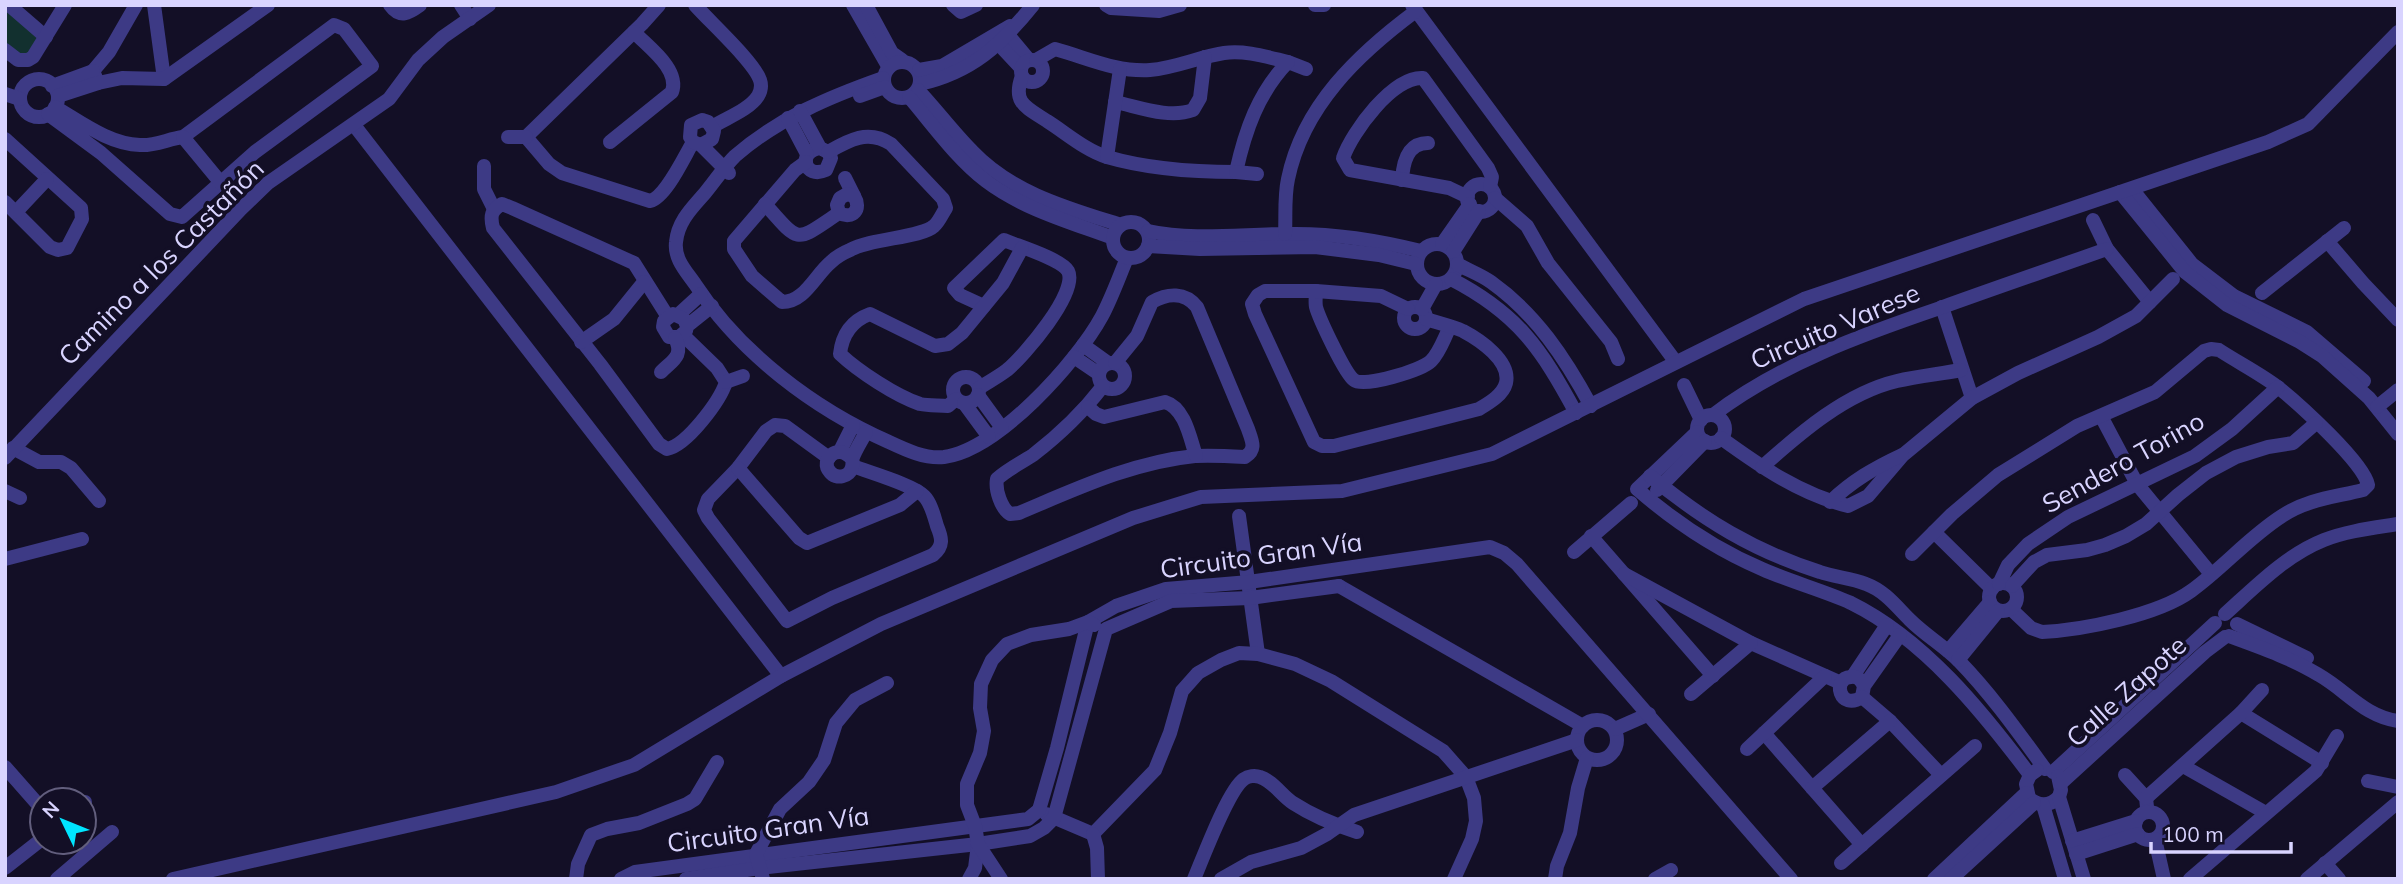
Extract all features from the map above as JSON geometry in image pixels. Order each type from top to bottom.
[{"type":"street","points":[[9,5],[46,37]]},
{"type":"street","points":[[5,50],[18,60],[29,60],[65,5]]},
{"type":"street","points":[[53,101],[111,139],[138,145],[160,144],[183,137],[330,26],[338,25],[344,29],[372,66],[255,152],[189,212],[182,217],[176,217],[101,153],[53,101],[42,80],[31,80],[23,88],[20,99],[23,108],[39,117],[53,101],[95,77],[136,5]]},
{"type":"street","points":[[155,5],[164,79]]},
{"type":"street","points":[[95,77],[164,79],[268,5]]},
{"type":"street","points":[[390,5],[400,14],[407,14],[420,5]]},
{"type":"street","points":[[461,5],[470,19]]},
{"type":"street","points":[[508,137],[526,137],[659,5]]},
{"type":"street","points":[[695,5],[760,77],[761,87],[757,97],[748,106],[713,131],[709,142],[697,143]]},
{"type":"street","points":[[853,5],[889,73]]},
{"type":"street","points":[[866,5],[892,52],[889,73],[891,94],[900,98],[942,66],[1001,37],[1023,18],[1033,5]]},
{"type":"street","points":[[958,14],[976,5]]},
{"type":"street","points":[[1106,5],[1111,8],[1159,11],[1180,5]]},
{"type":"street","points":[[1315,5],[1324,5]]},
{"type":"street","name":"Camino a los Castañón","points":[[9,453],[268,183],[389,99],[418,60],[443,37],[486,6]]},
{"type":"street","points":[[1285,234],[1287,182],[1298,140],[1321,101],[1351,65],[1414,8],[1675,361]]},
{"type":"street","points":[[610,142],[672,92],[674,84],[674,77],[668,69],[634,32]]},
{"type":"street","points":[[173,879],[556,792],[634,765],[781,676],[881,624],[1133,517],[1201,497],[1342,491],[1493,453],[1804,299],[2268,142],[2308,124],[2398,33]]},
{"type":"street","points":[[1001,37],[1027,66]]},
{"type":"street","points":[[1257,174],[1184,171],[1107,157],[1085,146],[1021,103],[1017,88],[1027,66],[1055,49],[1120,69],[1167,68],[1226,53],[1249,53],[1306,69]]},
{"type":"street","points":[[1115,102],[1173,113],[1183,114],[1193,110],[1200,98],[1205,57]]},
{"type":"street","points":[[1236,172],[1247,131],[1263,93],[1274,76],[1288,62]]},
{"type":"street","points":[[1113,238],[1043,213],[987,181],[965,163],[916,85],[911,64],[822,100],[732,165],[685,217],[676,243],[677,257],[701,294],[747,346],[790,383],[859,429],[909,452],[932,457],[959,454],[989,437],[1048,388],[1101,317],[1127,258]]},
{"type":"street","points":[[1107,157],[1120,69]]},
{"type":"street","points":[[1420,78],[1426,80],[1488,168],[1493,192],[1488,210],[1472,204],[1449,188],[1402,180],[1350,170],[1343,158],[1355,131],[1373,109],[1411,80],[1420,78]]},
{"type":"street","points":[[916,85],[972,152],[1017,186],[1047,201],[1121,225],[1136,222],[1148,239],[1199,249],[1315,247],[1419,258]]},
{"type":"street","points":[[5,94],[20,99]]},
{"type":"street","points":[[796,118],[815,154]]},
{"type":"street","points":[[702,120],[713,131],[732,165],[697,143],[689,131],[691,125],[702,120]]},
{"type":"street","points":[[354,125],[781,676]]},
{"type":"street","points":[[870,136],[884,139],[943,199],[946,208],[935,225],[925,231],[880,239],[849,250],[830,262],[798,297],[791,302],[782,302],[752,276],[734,249],[734,241],[795,170],[815,154],[850,139],[870,136]]},
{"type":"street","points":[[183,137],[221,183]]},
{"type":"street","points":[[526,137],[549,164],[562,173],[650,201],[657,199],[697,143]]},
{"type":"street","points":[[101,153],[111,139]]},
{"type":"street","points":[[7,142],[83,212],[67,248],[58,250],[50,247],[11,207],[47,179]]},
{"type":"street","points":[[1402,180],[1408,153],[1419,144],[1428,144]]},
{"type":"street","points":[[484,166],[484,189],[494,209]]},
{"type":"street","points":[[765,204],[791,233],[798,236],[806,234],[839,212],[846,216],[853,215],[858,209],[858,202],[845,178]]},
{"type":"street","points":[[1451,279],[1451,253],[1472,204],[1471,189],[1478,184],[1493,192],[1527,226],[1548,263],[1594,317],[1611,342],[1618,359]]},
{"type":"street","points":[[2126,191],[2192,264],[2234,296],[2308,332],[2351,368],[2389,410],[2398,434]]},
{"type":"street","points":[[502,204],[512,208],[634,262],[644,282],[726,382],[722,395],[670,455],[493,228],[490,217],[494,209],[502,204]]},
{"type":"street","points":[[2093,220],[2107,249],[2150,302]]},
{"type":"street","points":[[1113,238],[1121,225]]},
{"type":"street","points":[[2262,293],[2344,228]]},
{"type":"street","points":[[1148,239],[1285,234],[1367,239],[1419,258]]},
{"type":"street","points":[[1113,238],[1118,253],[1127,258],[1142,255],[1148,239]]},
{"type":"street","points":[[984,306],[947,289],[1004,240],[1062,264],[1069,272],[1070,283],[1062,303],[1028,348],[978,392],[972,401],[948,405],[921,404],[853,366],[840,354],[842,339],[859,318],[870,314],[935,346],[948,344],[962,334],[1003,283],[1023,248]]},
{"type":"street","points":[[2327,241],[2398,320]]},
{"type":"street","points":[[1419,258],[1432,244],[1451,253],[1490,280],[1543,328],[1591,406]]},
{"type":"street","name":"Circuito Varese","points":[[1656,480],[1704,427],[1737,397],[1801,362],[1869,332],[2107,249]]},
{"type":"street","points":[[1418,311],[1422,278],[1419,258]]},
{"type":"street","points":[[1422,278],[1436,284]]},
{"type":"street","points":[[1418,311],[1436,284],[1451,279],[1481,294],[1531,339],[1557,377],[1576,413]]},
{"type":"street","points":[[1830,502],[1851,482],[1903,455],[1972,398],[2136,316],[2173,279]]},
{"type":"street","points":[[581,342],[614,319],[644,282]]},
{"type":"street","points":[[1265,290],[1316,291],[1381,296],[1418,311],[1483,343],[1500,361],[1507,374],[1506,386],[1493,400],[1479,409],[1334,446],[1322,446],[1311,438],[1252,304],[1265,290]]},
{"type":"street","points":[[1316,291],[1317,310],[1346,371],[1361,383],[1423,367],[1432,360],[1450,327]]},
{"type":"street","points":[[661,372],[679,354],[678,326],[701,294]]},
{"type":"street","points":[[1171,295],[1185,296],[1197,307],[1254,445],[1251,453],[1245,457],[1196,456],[1116,473],[1019,513],[1010,514],[1005,510],[995,487],[997,480],[1032,455],[1088,407],[1106,372],[1137,336],[1152,302],[1171,295]]},
{"type":"street","points":[[678,326],[712,306]]},
{"type":"street","name":"Circuito Varese","points":[[1942,307],[1972,398]]},
{"type":"street","points":[[1912,554],[1934,532],[1998,475],[2077,426],[2155,391],[2211,348],[2219,350],[2278,387],[2353,459],[2367,479],[2368,485],[2363,490],[2325,497],[2283,515],[2191,592],[2171,602],[2126,618],[2056,631],[2042,632],[2031,628],[1934,532]]},
{"type":"street","points":[[1078,351],[1106,372]]},
{"type":"street","points":[[1762,467],[1803,430],[1851,400],[1895,382],[1961,370]]},
{"type":"street","points":[[726,382],[743,376]]},
{"type":"street","points":[[989,437],[953,392],[953,385],[957,380],[971,377],[976,381],[978,392],[1002,428]]},
{"type":"street","points":[[1684,385],[1704,427],[1713,442],[1721,438],[1723,422],[1704,427]]},
{"type":"street","name":"Sendero Torino","points":[[2000,597],[2008,565],[2028,544],[2068,517],[2195,456],[2232,429],[2278,387]]},
{"type":"street","points":[[2389,410],[2398,390]]},
{"type":"street","points":[[1088,407],[1104,417],[1165,402],[1173,405],[1180,412],[1196,456]]},
{"type":"street","points":[[2101,416],[2137,484],[2211,574]]},
{"type":"street","name":"Sendero Torino","points":[[1953,655],[2000,597],[2034,562],[2047,555],[2105,545],[2146,524],[2206,473],[2236,457],[2293,443],[2316,423]]},
{"type":"street","points":[[775,425],[785,426],[843,459],[924,495],[942,540],[940,549],[933,555],[832,598],[787,621],[708,518],[705,510],[709,499],[738,468],[766,431],[775,425]]},
{"type":"street","points":[[843,459],[859,429]]},
{"type":"street","points":[[1721,438],[1804,492],[1848,506],[1859,502],[1891,472],[1903,455]]},
{"type":"street","points":[[9,453],[39,462],[61,461],[71,468],[99,501]]},
{"type":"street","points":[[738,468],[799,538],[807,543],[900,505],[917,491]]},
{"type":"street","points":[[1574,552],[1634,496],[1656,480]]},
{"type":"street","points":[[1649,499],[1656,480]]},
{"type":"street","points":[[1656,480],[1703,518],[1751,545],[1820,572],[1865,583],[1881,592],[1953,655],[2015,727],[2055,780],[2084,879]]},
{"type":"street","points":[[5,491],[20,498]]},
{"type":"street","points":[[1634,496],[1649,499],[1674,520],[1716,547],[1764,570],[1853,604],[1887,625],[1952,680],[1986,716],[2030,775]]},
{"type":"street","points":[[1239,516],[1258,654]]},
{"type":"street","name":"Calle Zapote","points":[[2055,780],[2205,652],[2269,576],[2298,553],[2324,540],[2398,524]]},
{"type":"street","name":"Calle Zapote","points":[[2228,626],[2275,582],[2301,562],[2326,548],[2398,534]]},
{"type":"street","points":[[1591,536],[1713,676]]},
{"type":"street","points":[[5,559],[82,539]]},
{"type":"street","name":"Circuito Gran Vía","points":[[978,844],[967,805],[967,784],[980,753],[984,731],[980,708],[981,684],[992,660],[1007,644],[1031,635],[1069,629],[1116,606],[1166,589],[1249,582],[1490,547],[1504,553],[1517,564],[1649,714],[1782,875]]},
{"type":"street","points":[[1337,570],[1339,586],[1583,726]]},
{"type":"street","points":[[1624,575],[1751,643],[1825,676],[1847,680],[1860,679],[1863,691],[1941,775]]},
{"type":"street","points":[[1853,604],[1865,583]]},
{"type":"street","name":"Circuito Gran Vía","points":[[1106,629],[1171,601],[1250,598],[1339,586]]},
{"type":"street","points":[[1868,614],[1881,592]]},
{"type":"street","points":[[1054,818],[1064,749],[1088,622],[1106,629],[1064,749],[1039,810],[1054,818],[1093,834]]},
{"type":"street","points":[[1887,625],[1839,690],[1842,697],[1848,701],[1856,701],[1900,635]]},
{"type":"street","points":[[2228,626],[2312,660],[2374,704],[2398,712]]},
{"type":"street","points":[[2228,626],[2323,677],[2370,713],[2398,721]]},
{"type":"street","points":[[1691,694],[1751,643]]},
{"type":"street","points":[[1093,834],[1155,770],[1170,733],[1182,691],[1198,673],[1239,653],[1258,654],[1295,664],[1331,681],[1443,751],[1466,777],[1474,798],[1476,821],[1472,839],[1454,879]]},
{"type":"street","points":[[1747,749],[1825,676]]},
{"type":"street","points":[[760,867],[780,809],[809,782],[824,760],[836,723],[855,700],[887,682]]},
{"type":"street","points":[[2142,816],[2183,766],[2262,690]]},
{"type":"street","points":[[2241,713],[2322,763]]},
{"type":"street","points":[[1615,729],[1649,714]]},
{"type":"street","points":[[1592,720],[1602,720],[1615,729],[1618,740],[1612,754],[1597,760],[1587,758],[1580,750],[1577,740],[1583,726],[1592,720]]},
{"type":"street","points":[[1812,788],[1890,721]]},
{"type":"street","points":[[1764,733],[1862,845]]},
{"type":"street","points":[[2190,879],[2316,771],[2337,736]]},
{"type":"street","points":[[1221,879],[1251,862],[1301,848],[1354,815],[1577,740]]},
{"type":"street","points":[[1841,863],[1975,746]]},
{"type":"street","points":[[1555,879],[1557,866],[1570,833],[1578,788],[1587,758]]},
{"type":"street","points":[[576,879],[582,853],[591,835],[639,823],[687,804],[695,799],[717,762]]},
{"type":"street","points":[[2183,766],[2266,813]]},
{"type":"street","points":[[2055,780],[2037,770],[2030,775],[2026,783],[2065,879]]},
{"type":"street","points":[[7,774],[28,795]]},
{"type":"street","points":[[2124,775],[2142,816],[2145,839],[2155,839]]},
{"type":"street","points":[[1194,879],[1230,798],[1238,784],[1247,777],[1259,776],[1292,803],[1357,832]]},
{"type":"street","points":[[2034,800],[2049,804],[2055,780]]},
{"type":"street","points":[[2368,781],[2398,787]]},
{"type":"street","points":[[1934,879],[2034,800]]},
{"type":"street","points":[[1951,879],[2034,800]]},
{"type":"street","points":[[2307,879],[2398,802]]},
{"type":"street","name":"Circuito Gran Vía","points":[[686,879],[975,826],[1028,819],[1039,810]]},
{"type":"street","points":[[2074,848],[2142,816],[2156,813],[2162,820],[2163,828],[2155,839],[2164,879]]},
{"type":"street","name":"Circuito Gran Vía","points":[[621,879],[635,872],[760,867],[978,844],[1030,836],[1054,818]]},
{"type":"street","points":[[57,879],[112,832]]},
{"type":"street","points":[[1093,834],[1097,848],[1098,879]]},
{"type":"street","points":[[978,844],[972,873],[998,874]]},
{"type":"street","points":[[978,844],[998,874]]},
{"type":"street","points":[[5,868],[28,850]]},
{"type":"street","points":[[2325,863],[2339,879]]},
{"type":"street","points":[[1655,879],[1671,870]]},
{"type":"green space","points":[[5,5],[43,37],[30,55],[20,56],[5,45]]}]
